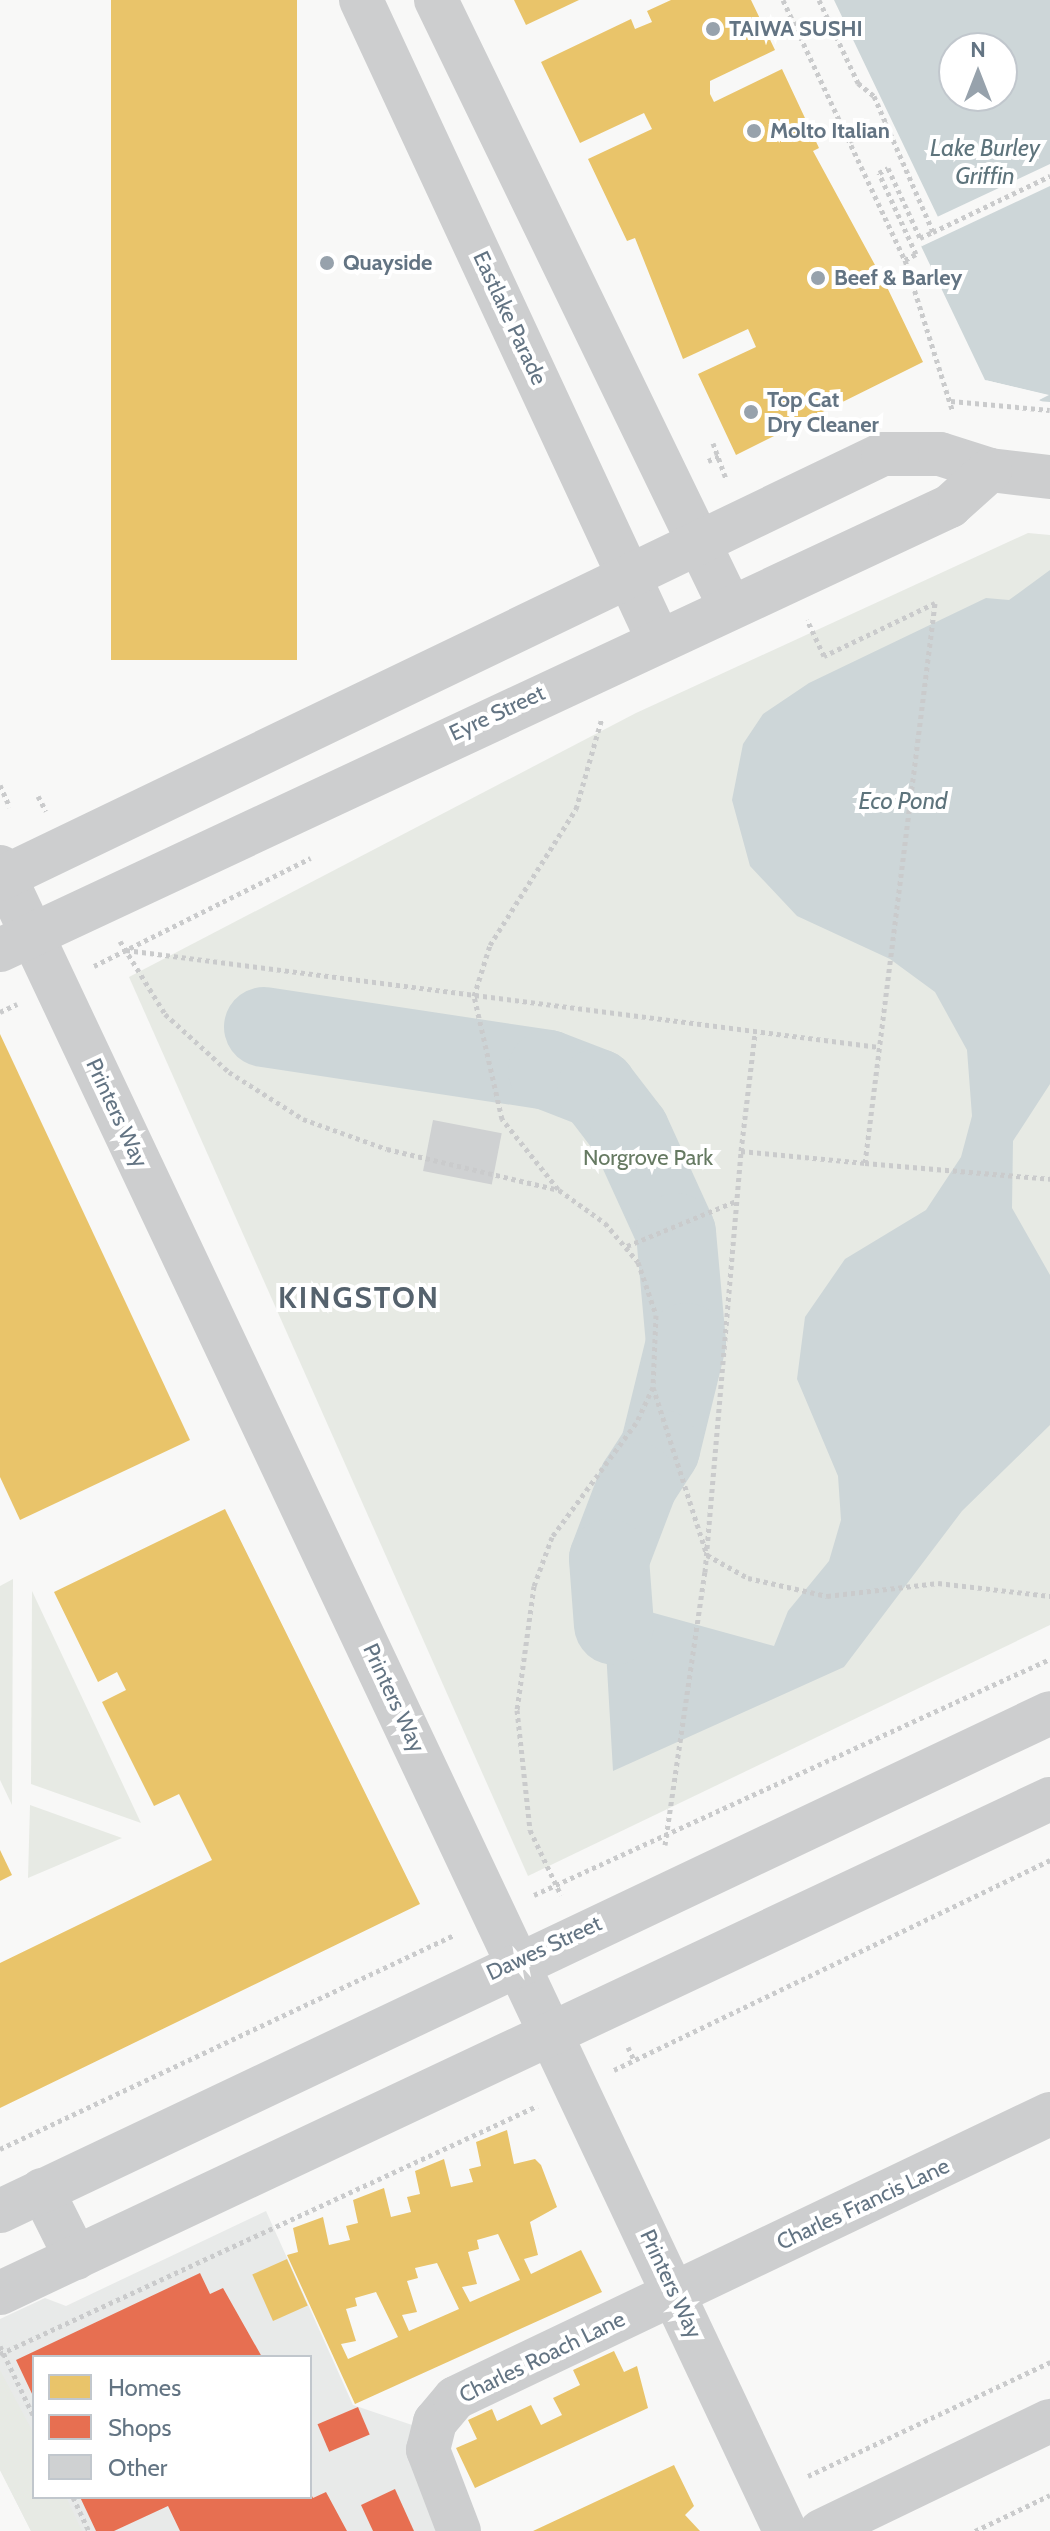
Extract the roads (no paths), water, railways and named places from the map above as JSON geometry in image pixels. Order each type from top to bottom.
[{"type":"street","name":"Eastlake Parade","points":[[361,0],[657,637]]},
{"type":"street","points":[[436,0],[695,541],[728,603]]},
{"type":"street","points":[[2,874],[883,454],[940,454],[990,470],[1050,477]]},
{"type":"street","name":"Eyre Street","points":[[16,942],[728,603],[950,506],[990,470]]},
{"type":"street","name":"Printers Way","points":[[2,874],[16,942],[518,1960],[785,2531]]},
{"type":"street","name":"Dawes Street","points":[[0,2211],[518,1960],[1050,1713]]},
{"type":"street","points":[[0,2293],[1050,1799]]},
{"type":"street","name":"Charles Francis Lane","points":[[676,2293],[1050,2114]]},
{"type":"street","points":[[42,2190],[76,2258]]},
{"type":"street","name":"Charles Roach Lane","points":[[459,2531],[429,2463],[431,2433],[445,2406],[676,2293]]},
{"type":"street","points":[[821,2531],[1050,2421]]},
{"type":"water","name":"Lake Burley Griffin","points":[[834,0],[1050,0],[1050,402],[1037,401],[1047,395],[985,380],[921,246],[944,235]]},
{"type":"water","name":"Eco Pond","points":[[1050,570],[1050,1084],[1013,1141],[1012,1208],[1050,1275],[1050,1425],[962,1511],[844,1667],[613,1771],[603,1599],[774,1646],[788,1611],[829,1561],[841,1520],[838,1476],[797,1379],[805,1317],[845,1259],[926,1210],[961,1157],[972,1116],[967,1050],[935,992],[890,959],[797,916],[750,866],[732,800],[743,744],[763,714],[809,683],[986,598],[1009,600]]},
{"type":"waterway","points":[[264,1027],[548,1070],[597,1089],[630,1132],[676,1233],[686,1343],[660,1449],[638,1483],[609,1559],[614,1625]]},
{"type":"place","name":"TAIWA SUSHI","points":[[713,29]]},
{"type":"place","name":"Molto Italian","points":[[754,131]]},
{"type":"place","name":"Quayside","points":[[327,263]]},
{"type":"place","name":"Beef & Barley","points":[[818,278]]},
{"type":"place","name":"Top Cat Dry Cleaner","points":[[751,412]]},
{"type":"district","name":"KINGSTON","points":[[359,1298]]},
{"type":"park label","name":"Norgrove Park","points":[[648,1158]]}]
